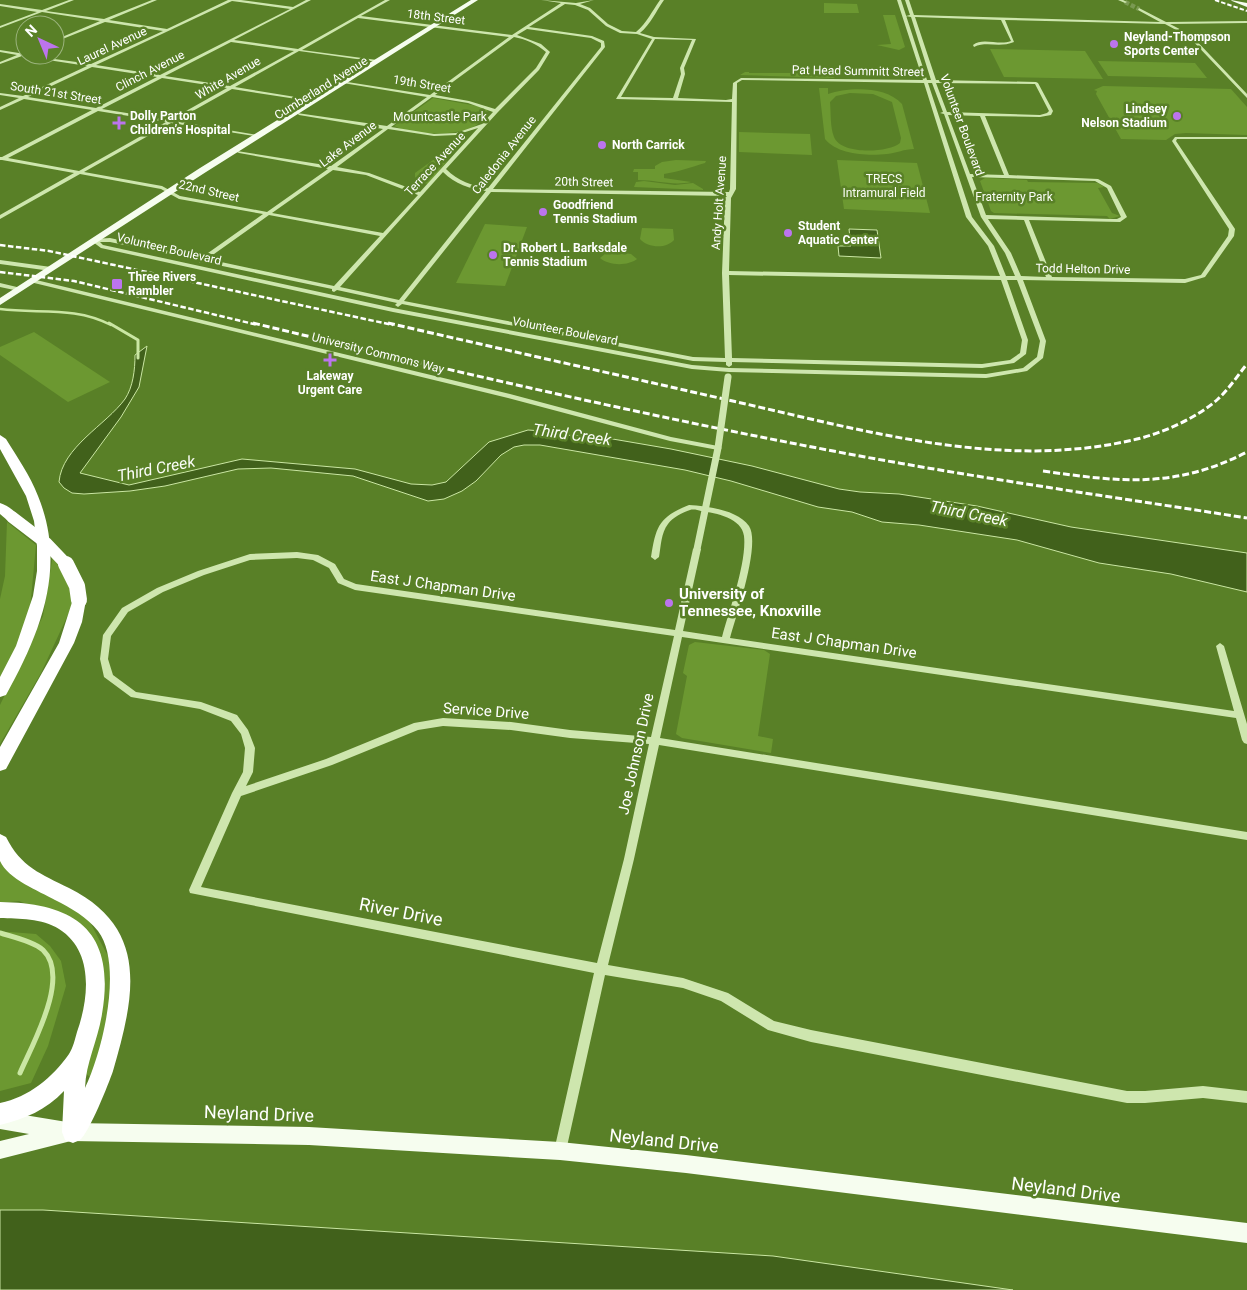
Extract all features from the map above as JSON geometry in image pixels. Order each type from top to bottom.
[{"type":"highway","points":[[0,439],[32,495],[40,517],[44,541],[44,575],[38,607],[28,638],[0,691]]},
{"type":"highway","points":[[0,507],[64,559],[76,578],[80,600],[73,630],[64,650],[0,764]]},
{"type":"highway","points":[[0,842],[15,866],[28,878],[90,908],[104,922],[113,936],[119,955],[121,994],[117,1016],[98,1082],[73,1132]]},
{"type":"highway","points":[[0,910],[45,913],[65,921],[80,932],[89,946],[95,968],[95,995],[92,1016],[78,1059],[73,1132]]},
{"type":"highway","points":[[0,1114],[18,1111],[41,1100],[78,1059]]},
{"type":"main road","name":"Cumberland Avenue","points":[[0,302],[316,101],[382,62],[475,0]]},
{"type":"main road","name":"Cumberland Avenue","points":[[435,27],[481,0]]},
{"type":"main road","points":[[1234,0],[1247,5]]},
{"type":"main road","name":"Cumberland Avenue","points":[[172,193],[299,114],[316,101]]},
{"type":"main road","name":"Neyland Drive","points":[[0,1120],[73,1132],[310,1136],[560,1152],[686,1164],[1247,1233]]},
{"type":"main road","name":"Neyland Drive","points":[[0,1150],[73,1132]]},
{"type":"street","points":[[0,27],[72,0]]},
{"type":"street","points":[[65,36],[155,0]]},
{"type":"street","points":[[232,0],[293,8]]},
{"type":"street","name":"Laurel Avenue","points":[[0,109],[232,0]]},
{"type":"street","name":"Clinch Avenue","points":[[1,158],[309,0]]},
{"type":"street","name":"White Avenue","points":[[0,217],[173,122],[388,0]]},
{"type":"street","points":[[543,0],[576,4],[592,0]]},
{"type":"street","points":[[637,33],[647,25],[662,0]]},
{"type":"street","name":"Volunteer Boulevard","points":[[95,241],[110,240],[401,302],[693,359],[982,366],[1012,362],[1023,354],[1025,340],[991,246],[969,217],[899,0]]},
{"type":"street","name":"Volunteer Boulevard","points":[[95,241],[101,246],[393,310],[728,374],[986,376],[1025,370],[1040,358],[1043,342],[1008,253],[984,217],[906,0]]},
{"type":"street","name":"Lake Avenue","points":[[192,266],[331,169],[513,36],[564,3]]},
{"type":"street","points":[[576,4],[594,12],[616,31],[637,33],[654,38],[694,39],[682,68],[683,74],[675,100]]},
{"type":"street","points":[[0,5],[167,30]]},
{"type":"street","points":[[1140,9],[1190,36],[1247,97]]},
{"type":"street","name":"18th Street","points":[[358,17],[513,36]]},
{"type":"street","points":[[904,17],[1168,23],[1247,22]]},
{"type":"street","points":[[974,46],[978,44],[1012,42],[1014,40],[1003,20]]},
{"type":"street","name":"Caledonia Avenue","points":[[393,310],[520,152],[604,42],[599,39],[528,28]]},
{"type":"street","name":"Terrace Avenue","points":[[328,295],[496,111],[538,68],[548,52],[543,46],[533,41],[513,36]]},
{"type":"street","points":[[654,38],[618,98],[735,100]]},
{"type":"street","name":"19th Street","points":[[232,40],[382,62]]},
{"type":"street","points":[[0,51],[15,54]]},
{"type":"street","points":[[0,63],[15,57]]},
{"type":"street","points":[[65,63],[316,101]]},
{"type":"street","name":"Pat Head Summitt Street","points":[[741,79],[1036,83],[1051,111],[1049,114],[1040,116],[982,114]]},
{"type":"street","name":"Andy Holt Avenue","points":[[728,361],[725,273],[729,194],[733,189],[735,83],[741,79]]},
{"type":"street","name":"19th Street","points":[[346,83],[478,103],[496,111]]},
{"type":"street","name":"South 21st Street","points":[[0,94],[260,137]]},
{"type":"street","points":[[935,112],[982,114],[1007,176]]},
{"type":"street","points":[[299,114],[442,136],[456,134],[485,124]]},
{"type":"street","name":"Todd Helton Drive","points":[[725,273],[1185,281],[1203,276],[1231,236],[1232,229],[1174,141],[1174,138],[1247,138]]},
{"type":"street","points":[[239,152],[367,174],[421,194]]},
{"type":"street","name":"22nd Street","points":[[1,158],[162,188],[179,197],[384,235]]},
{"type":"street","name":"20th Street","points":[[444,170],[449,176],[464,185],[490,190],[729,194]]},
{"type":"street","points":[[968,175],[1088,179],[1102,182],[1109,188],[1124,217],[1118,221],[984,217]]},
{"type":"street","points":[[1026,218],[1049,278]]},
{"type":"street","points":[[0,262],[51,269]]},
{"type":"street","name":"University Commons Way","points":[[32,281],[510,396],[670,438],[718,448]]},
{"type":"street","points":[[0,285],[19,289]]},
{"type":"street","name":"Joe Johnson Drive","points":[[560,1152],[601,969],[629,859],[697,549],[718,448],[728,361]]},
{"type":"street","points":[[1012,362],[1025,370]]},
{"type":"street","points":[[655,557],[661,530],[668,519],[684,512],[689,507],[733,518],[742,523],[749,536],[747,553],[725,640]]},
{"type":"street","name":"East J Chapman Drive","points":[[237,793],[248,772],[250,748],[245,733],[234,718],[201,706],[134,695],[109,677],[104,659],[107,636],[125,610],[160,590],[201,573],[250,557],[297,555],[315,557],[332,566],[341,581],[355,587],[1240,716]]},
{"type":"street","points":[[1220,646],[1247,740]]},
{"type":"street","name":"Service Drive","points":[[237,793],[329,762],[417,726],[443,722],[511,726],[570,734],[655,741],[1247,836]]},
{"type":"street","points":[[194,890],[237,793]]},
{"type":"street","name":"River Drive","points":[[194,890],[601,969]]},
{"type":"street","points":[[601,969],[659,977],[706,989],[732,1001],[763,1022],[810,1036],[1127,1097],[1204,1092],[1247,1097]]},
{"type":"green space","points":[[824,3],[857,4],[859,13],[824,13]]},
{"type":"green space","points":[[883,15],[895,15],[905,47],[899,50],[877,45],[891,44]]},
{"type":"green space","points":[[990,49],[1085,51],[1103,79],[1004,77]]},
{"type":"green space","points":[[1098,61],[1195,63],[1207,78],[1108,76]]},
{"type":"green space","points":[[745,72],[824,73],[835,78],[740,75]]},
{"type":"green space","name":"Lindsey Nelson Stadium","points":[[1103,86],[1231,89],[1247,107],[1247,135],[1186,133],[1175,134],[1166,140],[1121,139],[1096,94],[1097,91],[1094,90]]},
{"type":"green space","points":[[819,88],[828,88],[828,94],[856,89],[877,91],[895,98],[902,104],[914,149],[887,154],[862,154],[845,151],[825,139]],"holes":[[[850,93],[873,94],[892,102],[901,138],[900,143],[886,149],[876,150],[855,149],[838,143],[832,129],[830,102],[836,96]]]},
{"type":"green space","name":"Mountcastle Park","points":[[433,98],[477,106],[487,109],[488,113],[475,126],[457,132],[423,133],[394,126]]},
{"type":"green space","points":[[739,132],[810,134],[812,155],[739,152]]},
{"type":"green space","points":[[433,160],[447,161],[428,184],[420,182],[415,177],[415,173]]},
{"type":"green space","points":[[676,160],[706,161],[705,163],[664,174],[664,178],[691,182],[671,183],[638,180],[638,172],[633,172],[634,169],[655,169],[655,166],[662,162]]},
{"type":"green space","name":"TRECS Intramural Field","points":[[837,160],[917,163],[930,213],[844,209]]},
{"type":"green space","name":"Fraternity Park","points":[[985,178],[1027,180],[1028,182],[1098,183],[1104,187],[1098,188],[1112,213],[1120,216],[1110,219],[1107,216],[994,213],[991,211],[980,181]]},
{"type":"green space","points":[[644,181],[675,185],[693,183],[703,190],[634,187],[636,182]]},
{"type":"green space","name":"Dr. Robert L. Barksdale Tennis Stadium","points":[[485,224],[527,227],[505,286],[456,283]]},
{"type":"green space","points":[[642,228],[673,229],[674,240],[666,245],[652,246],[640,239]]},
{"type":"green space","points":[[618,252],[631,254],[637,259],[629,263],[618,264],[608,263],[600,258],[605,254]]},
{"type":"green space","points":[[34,332],[110,382],[68,402],[0,355],[0,347]]},
{"type":"green space","points":[[7,522],[36,545],[29,620],[0,681],[0,599],[5,576]]},
{"type":"green space","points":[[53,555],[69,578],[72,606],[41,673],[0,744],[0,705],[43,616]]},
{"type":"green space","points":[[695,642],[764,650],[770,654],[758,736],[773,739],[771,753],[682,738],[676,734],[687,676],[683,673],[689,645]]},
{"type":"green space","points":[[0,860],[29,887],[84,911],[117,973],[96,1071],[90,1077],[84,1072],[99,1009],[82,925],[19,901],[0,903]]},
{"type":"green space","points":[[0,933],[36,934],[50,946],[61,961],[66,986],[48,1046],[31,1083],[0,1091]]},
{"type":"water","points":[[849,229],[877,230],[881,258],[839,256],[838,246],[851,246]]},
{"type":"water","name":"Third Creek","points":[[147,346],[139,387],[121,417],[80,473],[129,485],[242,459],[355,469],[411,484],[432,485],[446,482],[489,442],[528,430],[556,432],[565,435],[601,437],[671,449],[752,466],[839,489],[899,494],[977,506],[1071,527],[1247,553],[1247,592],[1171,574],[1099,563],[1017,540],[919,525],[882,522],[852,512],[818,507],[731,481],[685,470],[540,445],[514,447],[501,455],[476,481],[462,491],[444,499],[428,501],[353,476],[271,468],[238,469],[165,486],[130,491],[72,493],[59,482],[62,469],[76,447],[117,409],[125,399],[133,378],[135,355]]},
{"type":"water","points":[[0,1210],[43,1210],[773,1256],[1013,1290],[0,1290]]},
{"type":"waterway","name":"Third Creek","points":[[0,309],[84,315],[111,325]]},
{"type":"waterway","name":"Third Creek","points":[[109,323],[138,340],[138,358]]},
{"type":"waterway","points":[[0,933],[39,947],[51,962],[53,977],[46,1011],[20,1073]]},
{"type":"tunnel","points":[[1125,2],[1139,9]]},
{"type":"railway","points":[[1215,0],[1247,11]]},
{"type":"railway","points":[[0,245],[49,251],[393,325]]},
{"type":"railway","points":[[0,272],[74,281],[258,325]]},
{"type":"railway","points":[[253,323],[558,394],[711,427],[865,457],[1247,518]]},
{"type":"railway","points":[[388,323],[878,434],[980,449],[1031,451],[1082,448],[1133,440],[1155,434],[1200,413],[1226,391],[1247,364]]},
{"type":"railway","points":[[1043,471],[1122,480],[1171,477],[1221,464],[1247,452]]},
{"type":"place","name":"Neyland-Thompson Sports Center","points":[[1114,44]]},
{"type":"place","name":"Lindsey Nelson Stadium","points":[[1177,116]]},
{"type":"place","name":"Dolly Parton Children’s Hospital","points":[[119,123]]},
{"type":"place","name":"North Carrick","points":[[602,145]]},
{"type":"place","name":"Goodfriend Tennis Stadium","points":[[543,212]]},
{"type":"place","name":"Student Aquatic Center","points":[[788,233]]},
{"type":"place","name":"Dr. Robert L. Barksdale Tennis Stadium","points":[[493,255]]},
{"type":"place","name":"Three Rivers Rambler","points":[[117,284]]},
{"type":"place","name":"Lakeway Urgent Care","points":[[330,360]]},
{"type":"place","name":"University of Tennessee, Knoxville","points":[[669,603]]}]
